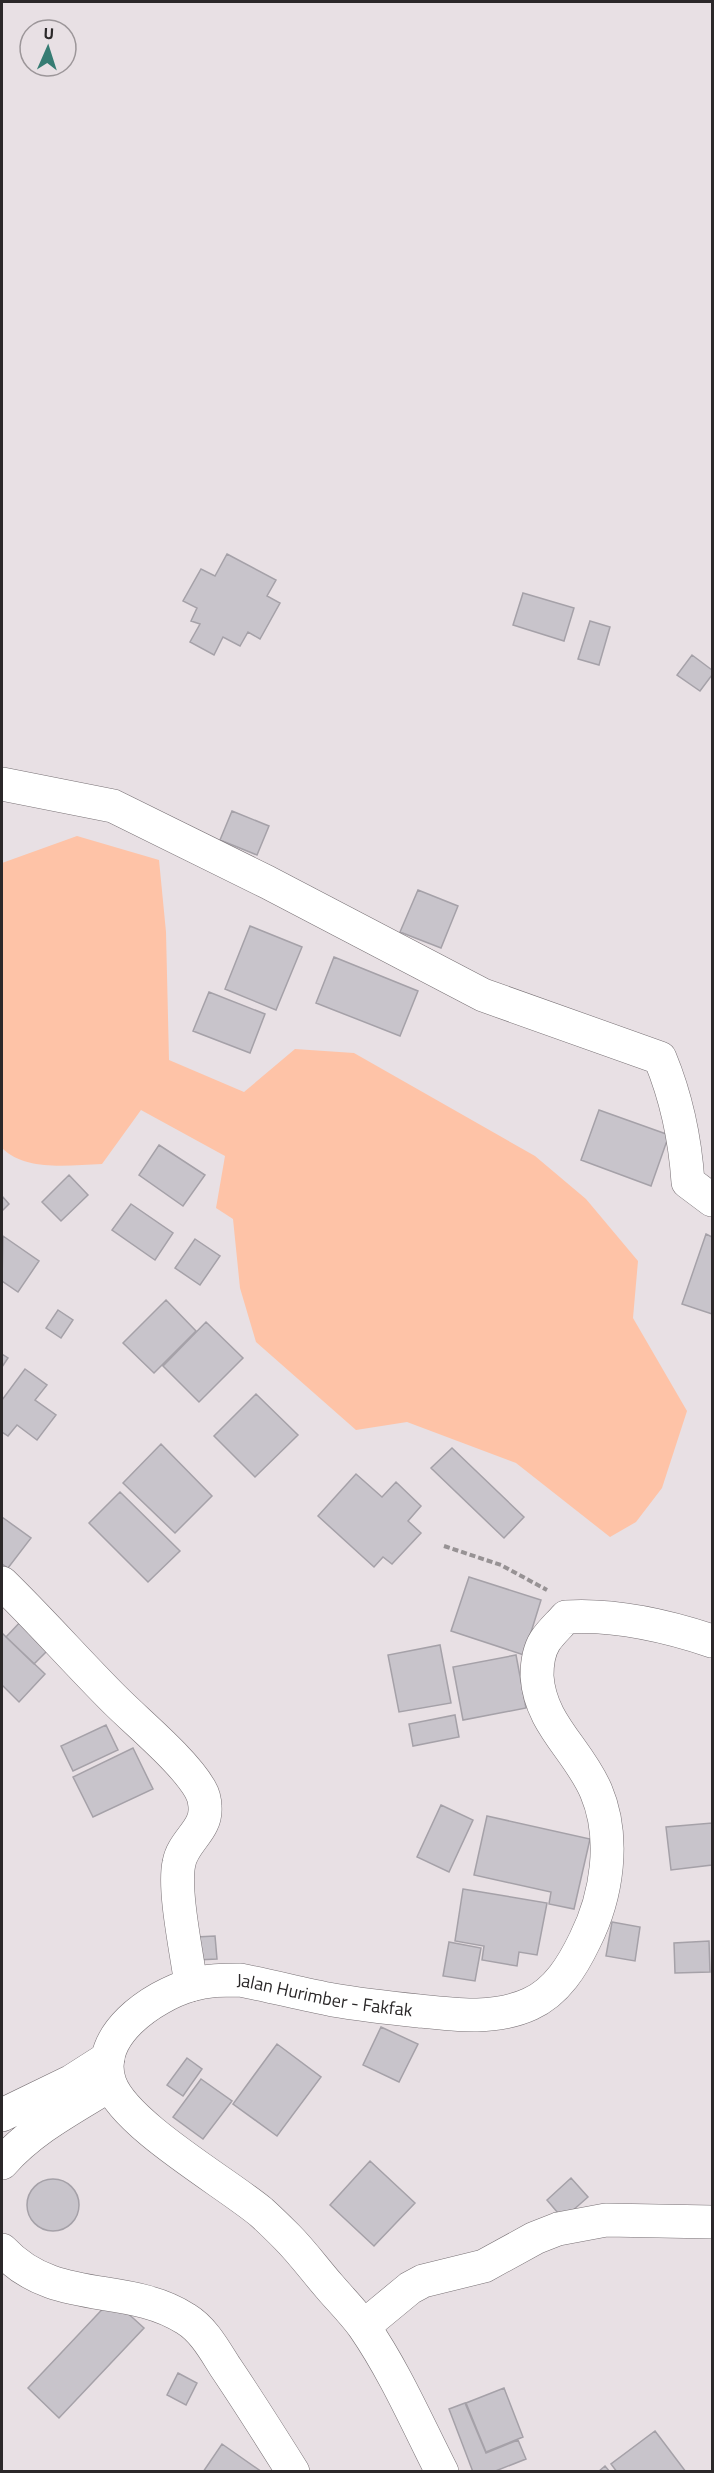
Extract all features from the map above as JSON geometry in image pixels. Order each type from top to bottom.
[{"type":"street","points":[[2,784],[113,806],[267,882],[483,995],[660,1058],[674,1091],[685,1142],[688,1182],[712,1200]]},
{"type":"street","points":[[2,1583],[44,1624],[108,1694],[180,1764],[201,1790],[205,1804],[204,1821],[185,1846],[178,1862],[177,1882],[191,1984]]},
{"type":"street","points":[[566,1617],[614,1617],[712,1641]]},
{"type":"street","name":"Jalan Hurimber - Fakfak","points":[[109,2072],[115,2040],[140,2011],[157,1999],[191,1984],[217,1980],[240,1980],[333,2000],[452,2014],[486,2015],[512,2011],[532,2004],[546,1994],[573,1965],[590,1930],[600,1904],[607,1838],[607,1827],[596,1791],[582,1766],[544,1711],[538,1689],[539,1654],[549,1635],[566,1617]]},
{"type":"street","points":[[2,2115],[72,2081],[109,2072]]},
{"type":"street","points":[[2,2163],[26,2139],[109,2072]]},
{"type":"street","points":[[109,2072],[129,2111],[164,2141],[261,2212],[282,2232],[364,2326],[398,2383],[441,2472]]},
{"type":"street","points":[[364,2326],[410,2288],[423,2281],[484,2266],[535,2238],[558,2229],[606,2220],[712,2222]]},
{"type":"street","points":[[2,2250],[10,2260],[32,2275],[78,2291],[126,2297],[156,2305],[187,2319],[207,2340],[293,2472]]},
{"type":"path","points":[[444,1546],[501,1565],[546,1587],[566,1617]]},
{"type":"shaded area","points":[[77,836],[159,860],[166,932],[169,1060],[244,1092],[295,1049],[354,1053],[535,1156],[586,1199],[638,1261],[633,1318],[687,1411],[662,1488],[636,1522],[610,1537],[516,1463],[407,1422],[356,1430],[256,1342],[240,1288],[233,1219],[216,1208],[225,1156],[141,1110],[102,1164],[63,1166],[36,1164],[12,1156],[2,1148],[2,863]]},
{"type":"building","points":[[227,554],[276,580],[267,596],[280,603],[260,639],[248,632],[240,646],[223,637],[214,655],[190,642],[200,624],[191,621],[197,608],[183,601],[201,569],[215,576]]},
{"type":"building","points":[[523,593],[574,608],[564,641],[513,625]]},
{"type":"building","points":[[590,621],[610,627],[599,665],[578,659]]},
{"type":"building","points":[[692,655],[712,670],[712,675],[700,691],[677,675]]},
{"type":"building","points":[[232,811],[269,826],[257,855],[220,840]]},
{"type":"building","points":[[418,890],[458,906],[441,948],[400,932]]},
{"type":"building","points":[[250,926],[302,947],[276,1010],[225,989]]},
{"type":"building","points":[[334,957],[418,991],[400,1036],[316,1003]]},
{"type":"building","points":[[209,992],[265,1014],[250,1053],[193,1031]]},
{"type":"building","points":[[599,1110],[669,1135],[651,1186],[581,1160]]},
{"type":"building","points":[[159,1145],[205,1175],[183,1206],[139,1175]]},
{"type":"building","points":[[69,1175],[88,1195],[61,1221],[42,1202]]},
{"type":"building","points":[[2,1196],[9,1204],[2,1211]]},
{"type":"building","points":[[131,1204],[173,1233],[155,1260],[112,1230]]},
{"type":"building","points":[[706,1234],[712,1237],[712,1314],[682,1304]]},
{"type":"building","points":[[3,1236],[39,1261],[18,1292],[2,1281]]},
{"type":"building","points":[[195,1239],[220,1256],[200,1285],[175,1268]]},
{"type":"building","points":[[166,1300],[196,1331],[154,1373],[123,1343]]},
{"type":"building","points":[[58,1310],[73,1320],[61,1338],[46,1328]]},
{"type":"building","points":[[206,1322],[243,1358],[199,1402],[163,1366]]},
{"type":"building","points":[[2,1354],[8,1358],[2,1367]]},
{"type":"building","points":[[25,1369],[47,1385],[35,1400],[56,1415],[37,1440],[17,1425],[8,1436],[2,1432],[2,1400]]},
{"type":"building","points":[[256,1394],[298,1435],[255,1477],[214,1436]]},
{"type":"building","points":[[161,1444],[212,1496],[175,1533],[123,1483]]},
{"type":"building","points":[[452,1448],[524,1517],[504,1538],[431,1468]]},
{"type":"building","points":[[356,1474],[382,1497],[396,1482],[421,1506],[408,1521],[421,1533],[392,1564],[383,1557],[374,1567],[318,1516]]},
{"type":"building","points":[[120,1492],[180,1551],[148,1582],[89,1523]]},
{"type":"building","points":[[2,1517],[31,1538],[8,1568],[2,1564]]},
{"type":"building","points":[[469,1577],[541,1600],[524,1655],[451,1631]]},
{"type":"building","points":[[23,1619],[52,1646],[34,1664],[6,1637]]},
{"type":"building","points":[[2,1633],[45,1674],[19,1702],[2,1685]]},
{"type":"building","points":[[440,1645],[451,1703],[399,1712],[388,1655]]},
{"type":"building","points":[[516,1655],[526,1708],[463,1720],[453,1667]]},
{"type":"building","points":[[455,1715],[459,1737],[413,1746],[409,1724]]},
{"type":"building","points":[[106,1725],[118,1750],[73,1771],[61,1746]]},
{"type":"building","points":[[133,1748],[153,1789],[93,1817],[73,1777]]},
{"type":"building","points":[[441,1805],[473,1820],[449,1872],[417,1857]]},
{"type":"building","points":[[487,1816],[590,1839],[574,1909],[549,1904],[551,1892],[474,1875]]},
{"type":"building","points":[[712,1823],[712,1865],[671,1870],[666,1827]]},
{"type":"building","points":[[463,1889],[547,1903],[537,1955],[519,1952],[517,1966],[482,1960],[484,1946],[455,1941]]},
{"type":"building","points":[[612,1922],[640,1927],[635,1961],[606,1956]]},
{"type":"building","points":[[215,1936],[217,1959],[197,1960],[196,1937]]},
{"type":"building","points":[[709,1941],[710,1972],[675,1973],[674,1943]]},
{"type":"building","points":[[449,1942],[481,1948],[475,1981],[443,1976]]},
{"type":"building","points":[[381,2027],[418,2044],[399,2082],[363,2065]]},
{"type":"building","points":[[277,2044],[321,2077],[277,2136],[233,2104]]},
{"type":"building","points":[[187,2058],[202,2069],[183,2096],[167,2085]]},
{"type":"building","points":[[201,2079],[232,2101],[203,2139],[173,2117]]},
{"type":"building","points":[[370,2161],[415,2203],[374,2246],[330,2205]]},
{"type":"building","points":[[571,2178],[588,2197],[563,2219],[547,2200]]},
{"type":"building","points":[[48,2179],[58,2179],[67,2183],[75,2191],[79,2205],[75,2219],[67,2227],[58,2231],[48,2231],[39,2227],[31,2219],[27,2210],[27,2200],[31,2191],[39,2183]]},
{"type":"building","points":[[112,2299],[144,2328],[59,2418],[28,2388]]},
{"type":"building","points":[[178,2373],[197,2383],[186,2405],[167,2395]]},
{"type":"building","points":[[504,2388],[523,2437],[486,2452],[466,2403]]},
{"type":"building","points":[[465,2403],[486,2453],[518,2440],[526,2459],[493,2472],[473,2472],[449,2409]]},
{"type":"building","points":[[655,2431],[686,2472],[617,2472],[611,2464]]},
{"type":"building","points":[[222,2444],[262,2472],[203,2472]]},
{"type":"building","points":[[605,2466],[610,2472],[598,2472]]}]
